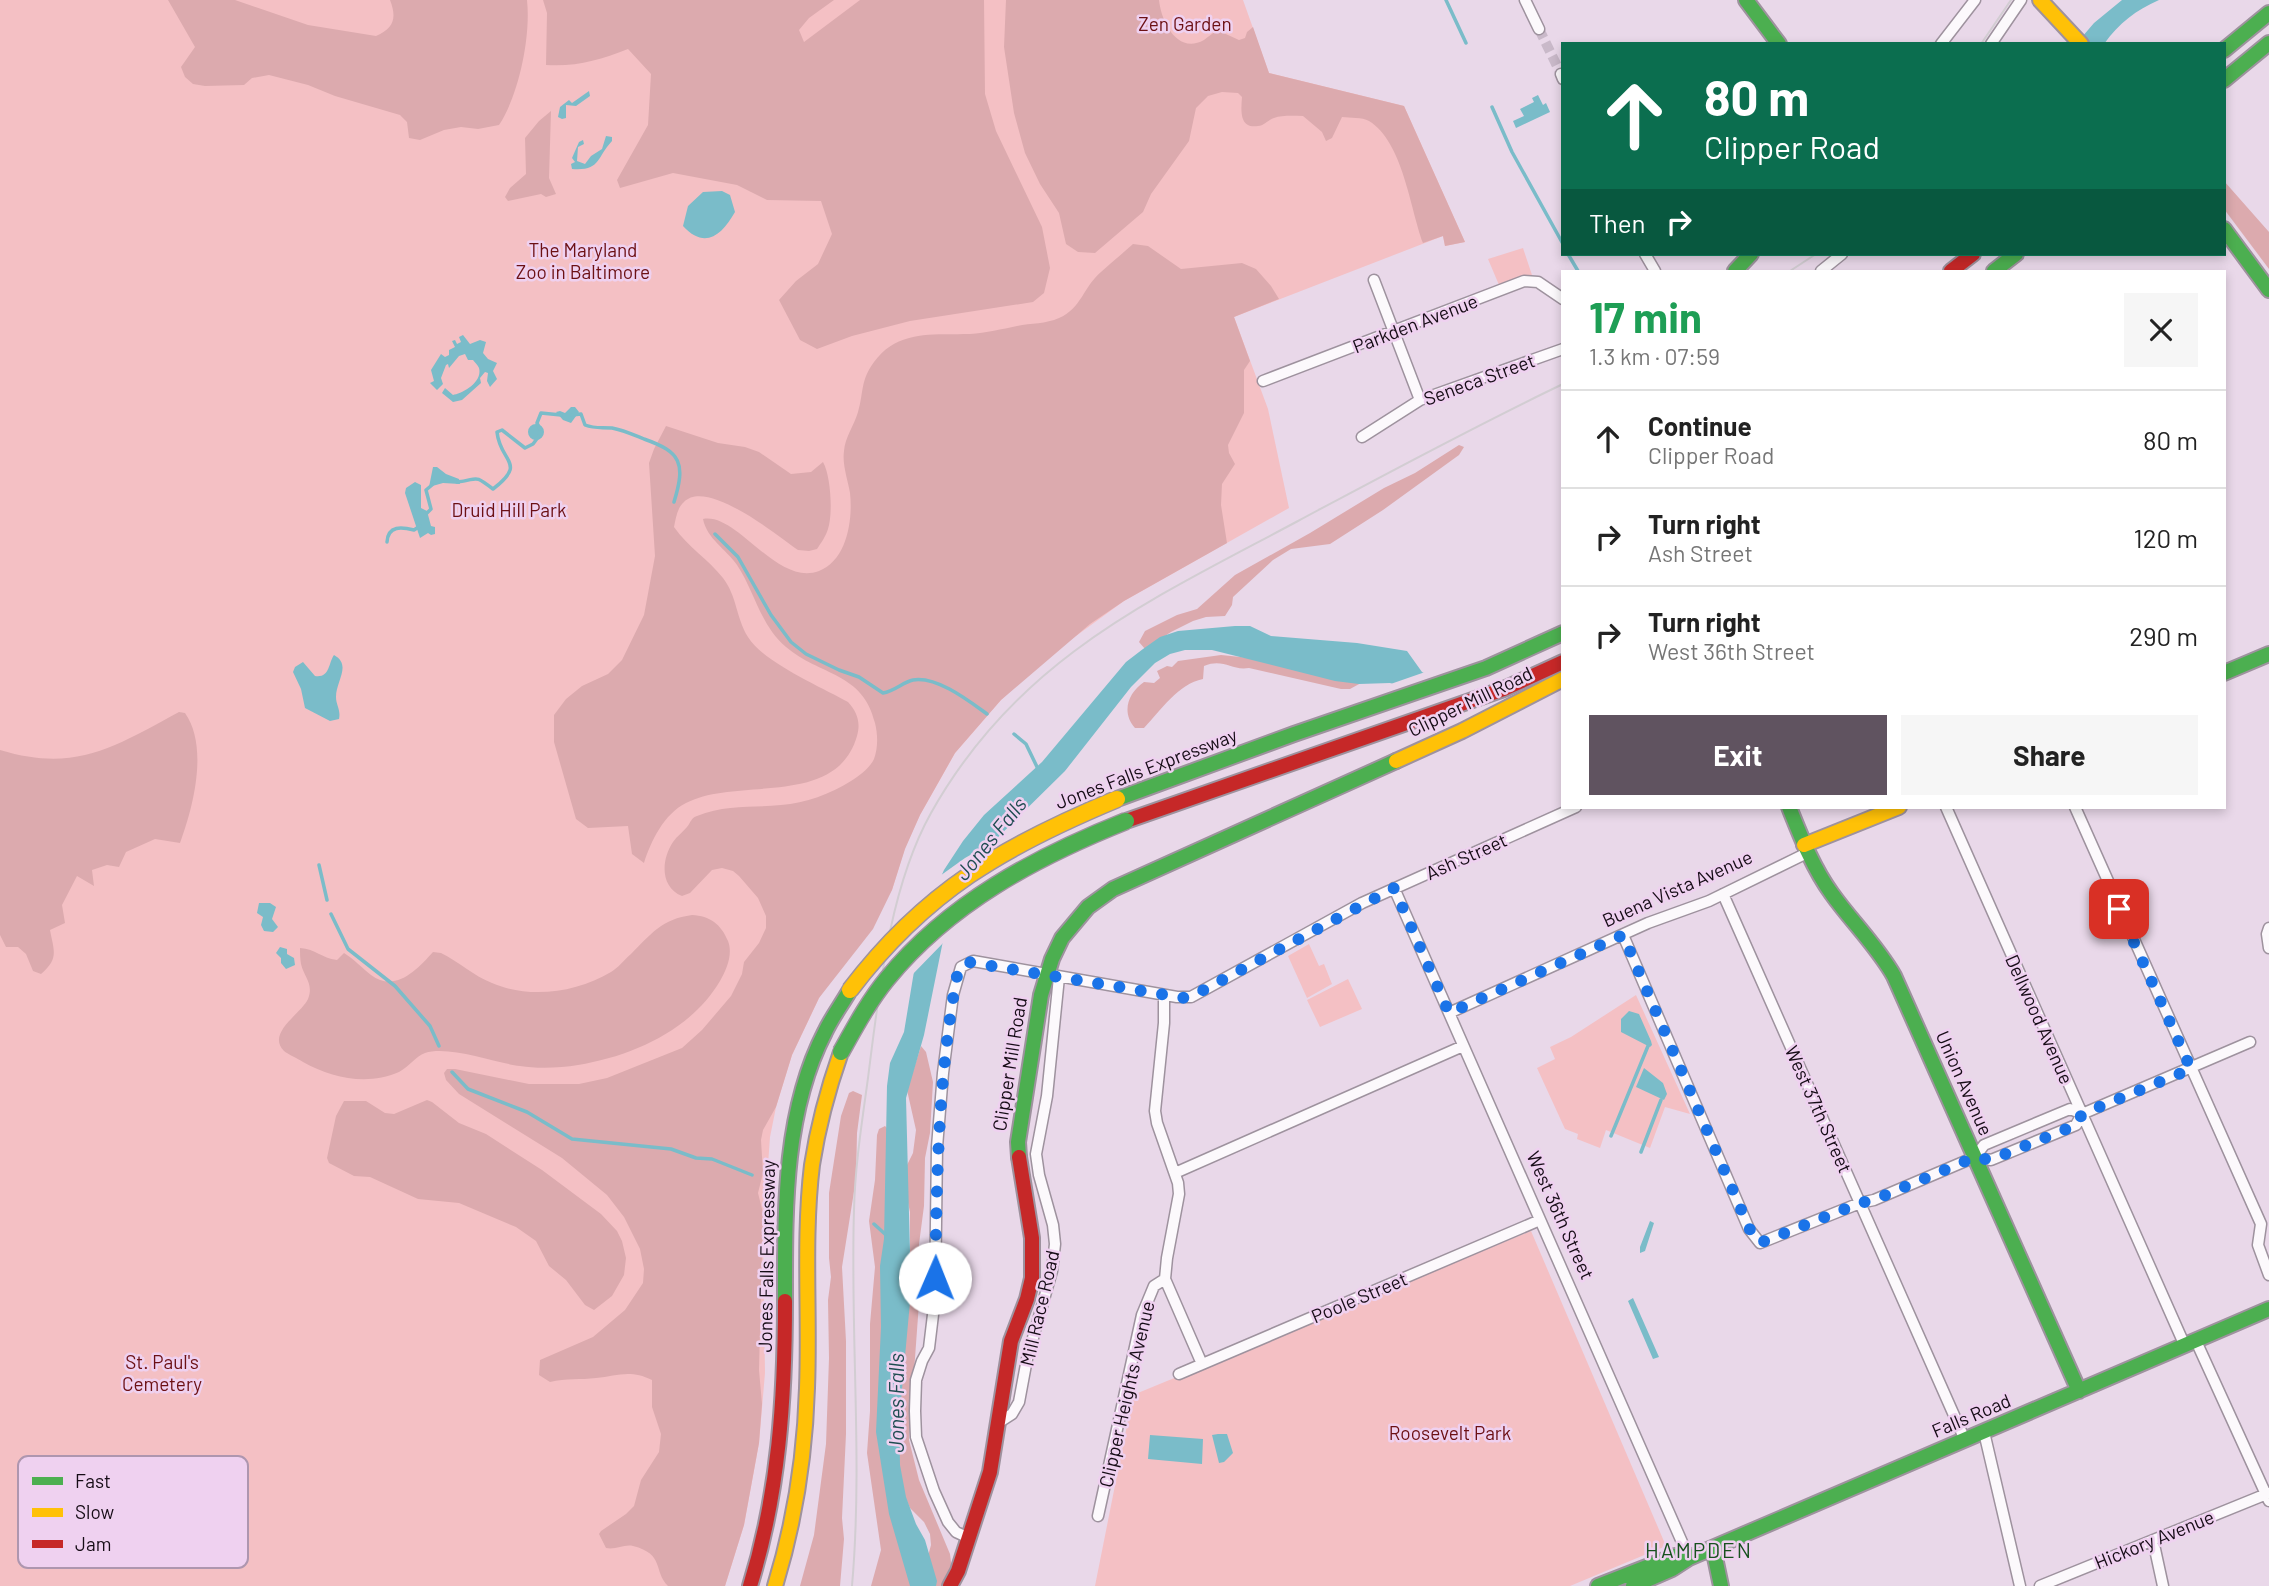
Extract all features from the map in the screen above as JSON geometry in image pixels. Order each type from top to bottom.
[{"type":"main road","points":[[1746,0],[1778,42]]},
{"type":"main road","points":[[2040,0],[2079,42]]},
{"type":"main road","points":[[2226,48],[2269,13]]},
{"type":"main road","points":[[2226,78],[2269,43]]},
{"type":"main road","points":[[2226,232],[2269,290]]},
{"type":"main road","points":[[1736,270],[1749,256]]},
{"type":"main road","points":[[1952,270],[1970,256]]},
{"type":"main road","points":[[1995,270],[2013,256]]},
{"type":"main road","name":"Jones Falls Expressway","points":[[750,1586],[765,1536],[779,1455],[784,1364],[786,1190],[793,1129],[800,1097],[826,1027],[875,956],[904,924],[954,883],[1011,847],[1117,799],[1488,667],[1561,634]]},
{"type":"main road","points":[[2226,672],[2269,654]]},
{"type":"main road","points":[[775,1586],[797,1496],[803,1456],[811,1163],[823,1104],[841,1052],[886,981],[913,951],[957,911],[1020,868],[1126,821],[1504,689],[1561,663]]},
{"type":"main road","name":"Clipper Mill Road","points":[[950,1586],[990,1472],[1011,1341],[1032,1278],[1032,1238],[1020,1180],[1018,1142],[1031,1050],[1053,976],[1056,948],[1068,929],[1088,907],[1112,889],[1462,731],[1561,680]]},
{"type":"main road","name":"Union Avenue","points":[[1790,809],[1806,849],[1833,895],[1869,936],[1888,964],[2079,1391]]},
{"type":"main road","name":"Buena Vista Avenue","points":[[1806,849],[1895,809]]},
{"type":"main road","name":"Falls Road","points":[[1633,1586],[1672,1569],[1689,1558],[2269,1310]]},
{"type":"main road","points":[[1713,1548],[1721,1586]]},
{"type":"main road","name":"Falls Road","points":[[1598,1586],[1675,1556],[1689,1558]]},
{"type":"street","points":[[1525,0],[1539,29]]},
{"type":"street","points":[[1943,42],[1975,0]]},
{"type":"street","points":[[1992,42],[2021,0]]},
{"type":"street","points":[[1822,270],[1840,256]]},
{"type":"street","points":[[1374,281],[1420,400]]},
{"type":"street","name":"Parkden Avenue","points":[[1263,381],[1524,281],[1538,282],[1561,298]]},
{"type":"street","name":"Seneca Street","points":[[1362,437],[1420,400],[1561,350]]},
{"type":"street","name":"Ash Street","points":[[969,1538],[956,1532],[948,1522],[934,1492],[916,1437],[916,1380],[929,1348],[935,1298],[937,1147],[943,1073],[958,971],[964,964],[973,961],[1185,998],[1394,888],[1572,809]]},
{"type":"street","name":"Dellwood Avenue","points":[[1947,809],[2082,1114],[2190,1343],[2268,1496]]},
{"type":"street","points":[[2076,809],[2261,1224],[2259,1245],[2269,1275]]},
{"type":"street","name":"Buena Vista Avenue","points":[[1449,1013],[1623,935],[1693,908],[1806,849]]},
{"type":"street","name":"West 36th Street","points":[[1394,888],[1689,1558]]},
{"type":"street","name":"West 37th Street","points":[[1723,894],[1965,1440]]},
{"type":"street","points":[[2269,928],[2269,948]]},
{"type":"street","points":[[1623,935],[1749,1228],[1760,1243],[1860,1203],[1874,1200],[1975,1157],[1984,1145],[2070,1109],[2082,1114]]},
{"type":"street","name":"Mill Race Road","points":[[998,1423],[1012,1413],[1019,1402],[1027,1359],[1052,1271],[1052,1218],[1038,1175],[1037,1154],[1047,1097],[1053,976]]},
{"type":"street","name":"Clipper Heights Avenue","points":[[1164,995],[1164,1023],[1155,1111],[1179,1194],[1165,1279],[1202,1364]]},
{"type":"street","points":[[1975,1157],[1991,1160],[2076,1125],[2082,1114],[2250,1042]]},
{"type":"street","points":[[1175,1173],[1463,1046]]},
{"type":"street","name":"Poole Street","points":[[1179,1374],[1540,1220]]},
{"type":"street","name":"Clipper Heights Avenue","points":[[1098,1516],[1142,1315],[1154,1286],[1165,1279]]},
{"type":"street","points":[[1984,1432],[2020,1586]]},
{"type":"street","name":"Hickory Avenue","points":[[2040,1586],[2268,1496]]},
{"type":"street","points":[[2153,1540],[2164,1586]]},
{"type":"green space","name":"Druid Hill Park","points":[[0,0],[1243,0],[1269,73],[1404,106],[1465,242],[1445,246],[1443,236],[1234,317],[1268,409],[1289,508],[1124,601],[1054,652],[1001,700],[955,753],[920,815],[905,848],[892,890],[850,945],[819,998],[792,1055],[770,1137],[763,1235],[765,1373],[759,1443],[744,1525],[725,1586],[0,1586]]},
{"type":"green space","points":[[1523,248],[1532,275],[1499,285],[1488,259]]},
{"type":"green space","points":[[1309,944],[1319,966],[1324,964],[1332,984],[1307,998],[1288,956]]},
{"type":"green space","points":[[1348,979],[1362,1009],[1320,1027],[1307,1000]]},
{"type":"green space","points":[[1636,995],[1690,1114],[1665,1107],[1650,1148],[1606,1130],[1600,1148],[1577,1139],[1578,1134],[1565,1129],[1537,1068],[1555,1059],[1550,1047],[1571,1037]]},
{"type":"green space","name":"Roosevelt Park","points":[[1531,1231],[1666,1546],[1570,1586],[1095,1586],[1133,1395]]},
{"type":"shaded area","points":[[168,0],[235,0],[308,25],[376,36],[387,30],[392,22],[390,0],[527,0],[528,14],[518,82],[499,125],[444,130],[420,140],[409,138],[407,122],[400,115],[269,75],[252,78],[244,85],[193,84],[185,77],[181,67],[195,47]]},
{"type":"shaded area","points":[[543,0],[834,0],[809,18],[799,30],[804,42],[860,0],[984,0],[985,94],[996,131],[1042,227],[1050,268],[1044,293],[1033,302],[910,321],[852,336],[817,349],[800,340],[779,300],[796,281],[818,264],[832,234],[821,201],[767,200],[737,185],[673,173],[620,188],[617,180],[648,125],[651,74],[628,49],[588,62],[546,65],[547,13]]},
{"type":"shaded area","points":[[1006,0],[1159,0],[1163,17],[1172,34],[1186,43],[1204,40],[1217,30],[1239,40],[1245,38],[1253,27],[1269,73],[1404,106],[1465,242],[1445,246],[1443,236],[1423,243],[1398,160],[1381,131],[1369,121],[1342,117],[1332,138],[1326,141],[1322,132],[1303,116],[1277,117],[1260,126],[1247,125],[1242,118],[1242,97],[1238,93],[1222,92],[1208,96],[1196,108],[1189,141],[1151,194],[1143,212],[1095,253],[1078,252],[1066,244],[1059,213],[1040,184],[1025,153],[1014,113],[1004,47]]},
{"type":"shaded area","points":[[551,111],[549,178],[556,194],[546,197],[541,194],[508,201],[505,197],[510,188],[526,174],[525,138]]},
{"type":"shaded area","points":[[2226,183],[2269,232],[2269,269],[2226,212]]},
{"type":"shaded area","points":[[1133,244],[1148,246],[1181,269],[1242,263],[1256,269],[1279,299],[1234,317],[1250,361],[1244,370],[1244,413],[1228,445],[1235,464],[1222,484],[1221,505],[1227,543],[1124,601],[1090,624],[1001,700],[955,753],[920,815],[905,849],[892,890],[873,929],[819,998],[792,1055],[776,1107],[763,1130],[761,1140],[763,1173],[758,1193],[763,1213],[759,1370],[762,1404],[759,1443],[744,1525],[725,1586],[668,1586],[650,1554],[633,1546],[606,1548],[599,1534],[634,1506],[641,1480],[659,1452],[661,1434],[652,1407],[652,1380],[624,1374],[550,1382],[539,1375],[540,1360],[593,1337],[625,1310],[643,1283],[644,1269],[640,1249],[624,1217],[607,1195],[562,1158],[459,1094],[446,1080],[444,1073],[447,1069],[455,1069],[529,1084],[579,1084],[607,1078],[682,1048],[702,1030],[731,996],[742,974],[744,962],[759,943],[766,928],[766,916],[758,898],[739,876],[722,868],[712,870],[690,893],[682,896],[675,892],[666,880],[665,865],[669,849],[693,818],[707,812],[790,804],[835,790],[870,766],[875,755],[877,737],[869,706],[851,684],[799,656],[777,638],[764,619],[737,565],[713,538],[703,519],[716,520],[730,526],[788,569],[803,573],[819,571],[828,566],[842,549],[849,527],[851,504],[844,462],[845,446],[858,412],[866,375],[884,351],[905,339],[917,336],[982,333],[1059,318],[1072,309],[1095,278]]},
{"type":"shaded area","points":[[666,426],[718,443],[759,452],[791,474],[811,472],[823,462],[829,485],[830,522],[817,549],[798,550],[759,522],[709,497],[695,497],[684,502],[678,510],[674,527],[728,585],[744,630],[755,646],[779,665],[848,702],[856,713],[859,726],[846,759],[829,773],[807,782],[783,787],[707,795],[678,808],[659,829],[644,863],[632,854],[628,826],[588,828],[576,819],[554,742],[554,715],[566,699],[582,686],[608,674],[622,660],[644,615],[655,556],[649,463]]},
{"type":"shaded area","points":[[1459,445],[1464,447],[1459,455],[1383,510],[1330,544],[1291,549],[1273,560],[1233,597],[1232,605],[1225,616],[1193,621],[1145,649],[1139,642],[1145,631],[1177,615],[1197,609],[1235,575],[1384,488],[1415,473]]},
{"type":"shaded area","points":[[1221,655],[1260,659],[1361,683],[1350,689],[1341,689],[1249,668],[1211,664],[1204,666],[1203,679],[1178,692],[1144,728],[1135,728],[1127,709],[1130,697],[1138,686],[1144,682],[1154,683],[1160,678],[1157,671],[1167,666],[1172,667],[1178,661]]},
{"type":"shaded area","points":[[179,712],[185,713],[192,727],[197,760],[194,795],[180,843],[155,839],[126,852],[119,867],[107,865],[92,870],[94,886],[77,876],[62,905],[65,923],[50,930],[54,949],[51,964],[41,974],[33,971],[26,954],[18,947],[6,947],[0,935],[0,750],[51,759],[94,753]]},
{"type":"shaded area","points":[[692,915],[714,922],[725,935],[730,951],[723,976],[708,998],[677,1027],[619,1055],[578,1065],[542,1068],[435,1051],[422,1054],[399,1072],[375,1079],[362,1079],[338,1076],[314,1068],[284,1051],[280,1044],[282,1031],[310,994],[301,964],[300,948],[337,960],[344,953],[371,975],[389,982],[413,972],[433,952],[441,953],[485,980],[506,988],[552,991],[583,985],[611,972],[658,928],[673,920]]},
{"type":"shaded area","points":[[921,1046],[926,1052],[933,1082],[919,1244],[920,1270],[914,1298],[910,1287],[907,1165],[913,1153],[916,1130],[907,1090]]},
{"type":"shaded area","points":[[853,1091],[862,1095],[857,1133],[856,1179],[842,1267],[846,1341],[846,1434],[842,1518],[844,1539],[840,1586],[800,1586],[814,1535],[826,1444],[828,1300],[831,1277],[829,1193],[841,1116],[849,1093]]},
{"type":"shaded area","points":[[427,1100],[459,1123],[486,1134],[542,1170],[601,1214],[617,1231],[626,1258],[624,1275],[612,1296],[594,1310],[585,1305],[566,1280],[549,1266],[536,1241],[516,1227],[459,1203],[418,1199],[370,1177],[354,1176],[329,1163],[327,1158],[336,1116],[344,1101],[366,1101],[385,1113],[394,1114]]},
{"type":"shaded area","points":[[885,1126],[889,1130],[886,1398],[918,1586],[871,1586],[881,1550],[867,1453],[870,1324],[875,1267],[869,1221],[875,1180],[877,1135],[879,1129]]},
{"type":"shaded area","points":[[913,1299],[919,1303],[909,1440],[919,1480],[950,1554],[952,1570],[948,1586],[926,1586],[930,1534],[924,1522],[910,1508],[900,1485],[894,1453],[908,1303]]},
{"type":"water","points":[[2122,0],[2159,0],[2128,18],[2106,42],[2078,42],[2094,23]]},
{"type":"water","points":[[589,91],[590,96],[576,106],[566,105],[566,118],[558,117],[560,107],[569,100],[572,103]]},
{"type":"water","points":[[1538,95],[1550,112],[1516,128],[1513,121],[1524,116],[1520,109],[1534,102],[1532,98]]},
{"type":"water","points":[[606,136],[612,137],[612,141],[593,166],[572,169],[571,164],[575,162],[572,158],[579,142],[583,140],[584,144],[578,147],[577,161],[585,164],[602,149]]},
{"type":"water","points":[[722,191],[730,195],[735,212],[719,233],[712,237],[699,237],[683,226],[688,206],[703,192]]},
{"type":"water","points":[[463,335],[470,344],[480,340],[486,342],[483,353],[497,363],[493,371],[497,379],[490,387],[487,381],[488,373],[485,372],[480,378],[481,383],[462,400],[453,402],[442,393],[445,388],[453,395],[466,390],[478,378],[478,366],[473,360],[468,360],[465,354],[459,356],[449,368],[448,364],[446,365],[441,378],[443,384],[437,390],[430,383],[434,381],[431,370],[441,354],[445,357],[449,355],[449,350],[455,347],[452,341],[455,340],[457,344],[461,342],[459,337]]},
{"type":"water","points":[[575,407],[579,412],[571,423],[563,420],[556,412],[565,413]]},
{"type":"water","points":[[536,424],[542,426],[542,438],[536,440],[530,438],[528,432],[530,426]]},
{"type":"water","points":[[433,467],[459,479],[460,484],[443,483],[429,487]]},
{"type":"water","points":[[415,482],[421,485],[421,508],[427,511],[431,526],[435,527],[435,534],[428,533],[420,538],[405,493],[406,488]]},
{"type":"water","name":"Jones Falls","points":[[1250,626],[1271,636],[1357,643],[1407,651],[1422,672],[1428,675],[1561,657],[1399,686],[1390,683],[1359,684],[1335,681],[1212,650],[1185,650],[1170,654],[1155,663],[1131,687],[1065,771],[989,846],[962,888],[947,921],[924,1035],[906,1098],[911,1291],[899,1422],[900,1465],[906,1497],[925,1540],[937,1581],[936,1586],[910,1586],[889,1514],[876,1432],[887,1086],[890,1063],[904,1032],[923,917],[944,870],[984,815],[1042,762],[1126,662],[1160,637],[1178,631]]},
{"type":"water","points":[[334,655],[343,668],[336,697],[339,719],[330,721],[305,708],[301,689],[293,672],[295,667],[303,662],[315,676],[323,675]]},
{"type":"water","points":[[259,903],[270,903],[276,907],[272,919],[278,927],[273,932],[264,931],[261,925],[263,917],[257,913]]},
{"type":"water","points":[[280,947],[287,949],[287,954],[294,958],[295,965],[286,969],[281,963],[281,958],[276,953]]},
{"type":"water","points":[[1629,1011],[1639,1014],[1651,1041],[1650,1047],[1621,1032],[1621,1019]]},
{"type":"water","points":[[1644,1068],[1663,1083],[1667,1094],[1664,1100],[1636,1087]]},
{"type":"water","points":[[1650,1221],[1654,1223],[1645,1251],[1640,1253],[1640,1247]]},
{"type":"water","points":[[1633,1298],[1659,1357],[1653,1359],[1628,1301]]},
{"type":"water","points":[[1227,1434],[1233,1453],[1219,1463],[1212,1435]]},
{"type":"water","points":[[1150,1435],[1203,1439],[1202,1464],[1148,1459]]},
{"type":"pier","points":[[1959,256],[2008,256],[2000,270],[1945,270]]},
{"type":"pier","points":[[1561,625],[1561,662],[1426,709],[1397,690],[1382,687],[1428,671],[1450,671],[1496,656]]},
{"type":"pier","points":[[1007,834],[992,849],[965,889],[950,923],[946,940],[911,976],[920,916],[937,878]]},
{"type":"waterway","points":[[1446,0],[1466,43]]},
{"type":"waterway","points":[[1492,107],[1512,152],[1561,240]]},
{"type":"waterway","points":[[1569,256],[1577,270]]},
{"type":"waterway","points":[[540,429],[537,423],[541,413],[561,415]]},
{"type":"waterway","points":[[572,415],[581,414],[585,425],[624,431],[673,454],[680,468],[674,502]]},
{"type":"waterway","points":[[457,482],[478,479],[493,489],[509,473],[509,462],[497,432],[502,430],[525,448],[533,444],[539,436]]},
{"type":"waterway","points":[[427,513],[431,509],[426,490],[432,485]]},
{"type":"waterway","points":[[387,542],[393,530],[414,530],[420,526]]},
{"type":"waterway","points":[[715,534],[738,557],[771,615],[791,642],[806,654],[859,677],[883,693],[913,680],[932,682],[952,691],[987,714]]},
{"type":"waterway","points":[[1014,734],[1026,744],[1038,769]]},
{"type":"waterway","points":[[319,865],[327,900]]},
{"type":"waterway","points":[[331,914],[348,949],[395,986],[430,1026],[439,1046]]},
{"type":"waterway","points":[[1611,1136],[1648,1046]]},
{"type":"waterway","points":[[452,1072],[468,1089],[527,1112],[572,1139],[671,1149],[696,1158],[712,1159],[752,1175]]},
{"type":"waterway","points":[[1641,1152],[1661,1100]]},
{"type":"waterway","points":[[874,1224],[885,1234]]},
{"type":"tunnel","points":[[1539,29],[1561,74]]},
{"type":"tram line","points":[[1982,42],[2011,0]]},
{"type":"tram line","points":[[1792,270],[1813,256]]},
{"type":"tram line","points":[[852,1586],[856,1492],[853,1257],[857,1160],[888,942],[905,874],[931,813],[965,759],[1004,714],[1046,674],[1091,639],[1190,578],[1561,385]]},
{"type":"traffic: fast","points":[[1746,0],[1778,42]]},
{"type":"traffic: fast","points":[[2226,48],[2269,13]]},
{"type":"traffic: fast","points":[[2226,78],[2269,43]]},
{"type":"traffic: fast","points":[[2226,232],[2269,290]]},
{"type":"traffic: fast","points":[[1736,270],[1749,256]]},
{"type":"traffic: fast","points":[[1995,270],[2013,256]]},
{"type":"traffic: fast","points":[[1117,799],[1486,668],[1561,634]]},
{"type":"traffic: fast","points":[[2226,672],[2269,654]]},
{"type":"traffic: fast","points":[[1019,1157],[1018,1142],[1041,995],[1052,959],[1062,938],[1088,907],[1113,889],[1396,761]]},
{"type":"traffic: fast","points":[[1790,809],[1825,884],[1894,976],[2079,1391]]},
{"type":"traffic: fast","points":[[841,1052],[880,987],[938,927],[966,905],[1027,867],[1126,821]]},
{"type":"traffic: fast","points":[[785,1301],[785,1233],[794,1129],[811,1063],[828,1026],[850,990]]},
{"type":"traffic: fast","points":[[1633,1586],[1672,1569],[1689,1558],[2269,1309]]},
{"type":"traffic: fast","points":[[1713,1548],[1721,1586]]},
{"type":"traffic: fast","points":[[1598,1586],[1675,1556],[1689,1558]]},
{"type":"traffic: slow","points":[[2040,0],[2079,42]]},
{"type":"traffic: slow","points":[[1396,761],[1462,731],[1561,680]]},
{"type":"traffic: slow","points":[[850,990],[907,925],[969,875],[1038,835],[1117,799]]},
{"type":"traffic: slow","points":[[1804,845],[1894,809]]},
{"type":"traffic: slow","points":[[775,1586],[798,1488],[804,1438],[808,1360],[807,1249],[812,1165],[824,1108],[841,1052]]},
{"type":"traffic: jam","points":[[1952,270],[1970,256]]},
{"type":"traffic: jam","points":[[1126,821],[1504,689],[1561,663]]},
{"type":"traffic: jam","points":[[950,1586],[958,1571],[990,1472],[1011,1341],[1032,1278],[1032,1238],[1019,1157]]},
{"type":"traffic: jam","points":[[750,1586],[774,1481],[782,1409],[785,1301]]},
{"type":"district","name":"HAMPDEN","points":[[1699,1549]]},
{"type":"route","points":[[935,1278],[937,1147],[943,1073],[958,971],[968,962],[1177,998],[1191,997],[1394,888],[1449,1013],[1623,935],[1749,1228],[1760,1243],[1860,1203],[1874,1200],[1975,1157],[1991,1160],[2076,1125],[2082,1114],[2191,1069],[2119,909]]},
{"type":"park label","name":"Zen Garden","points":[[1185,23]]},
{"type":"park label","name":"The Maryland Zoo in Baltimore","points":[[583,260]]},
{"type":"park label","name":"St. Paul's Cemetery","points":[[162,1372]]}]
